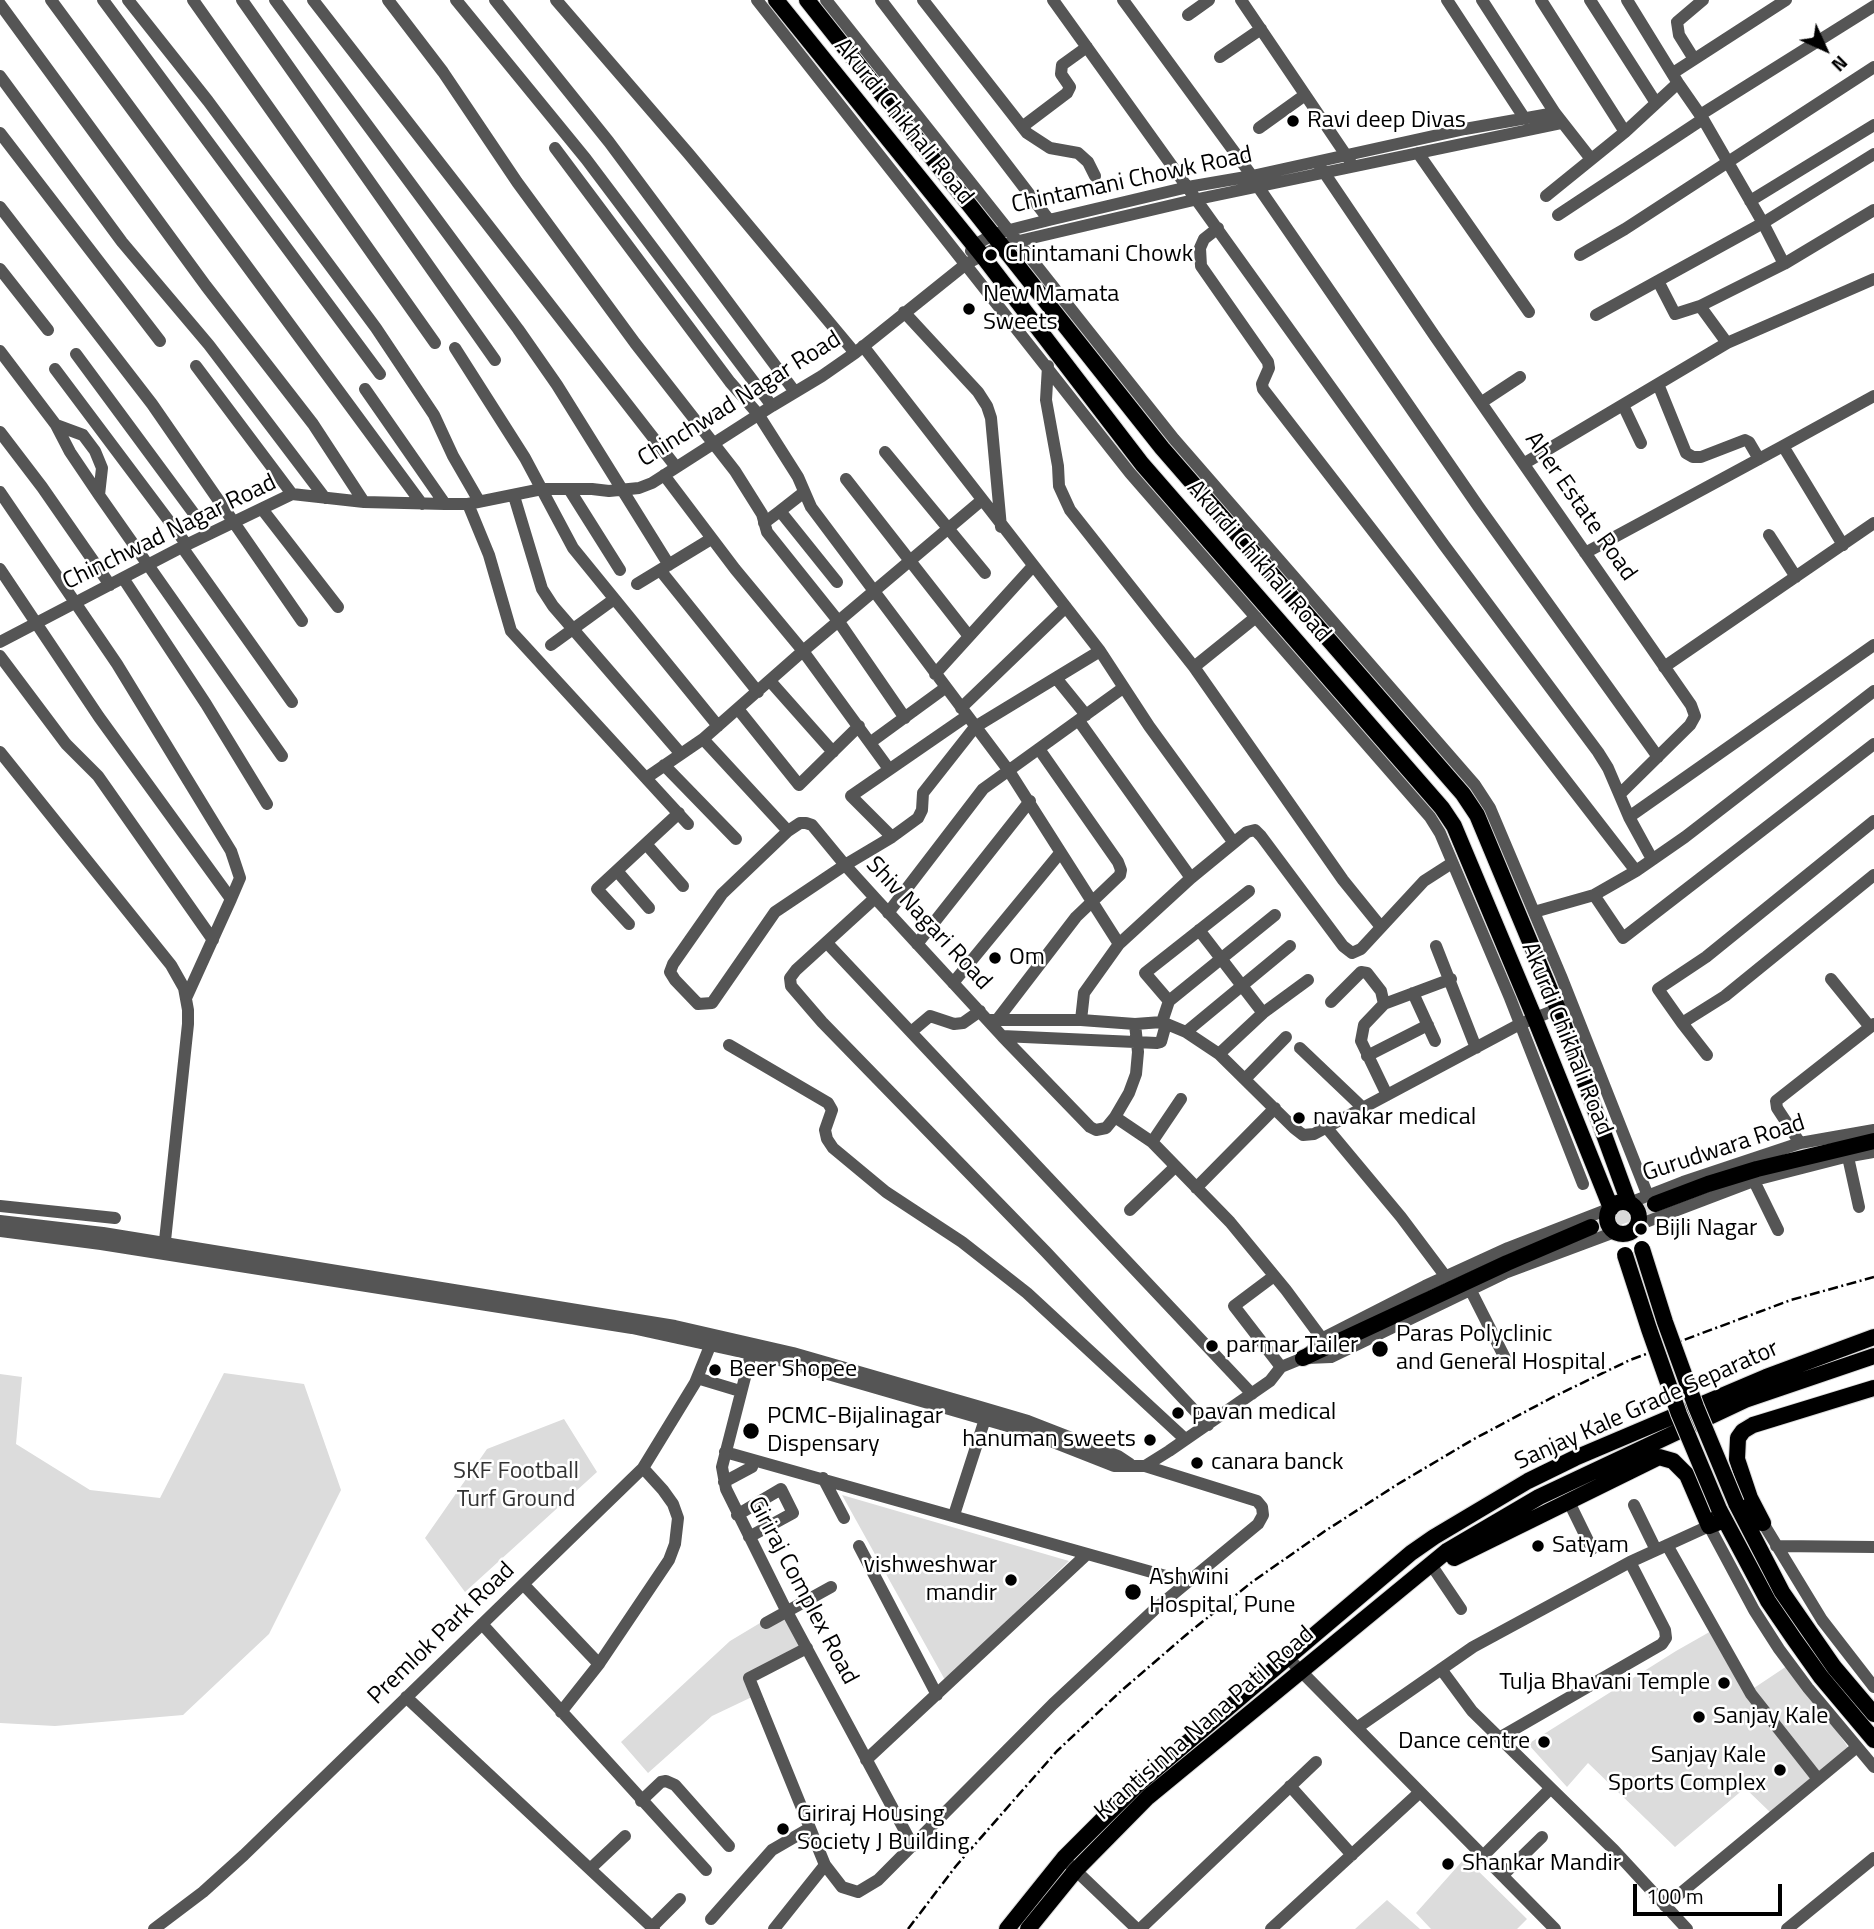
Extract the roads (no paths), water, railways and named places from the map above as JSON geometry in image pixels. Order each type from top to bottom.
[{"type":"main road","name":"Akurdi Chikhali Road","points":[[776,0],[977,250],[1142,464],[1442,808],[1454,826],[1527,1021],[1611,1208]]},
{"type":"main road","name":"Akurdi Chikhali Road","points":[[807,0],[1005,237],[1162,448],[1463,794],[1477,815],[1565,1005],[1629,1203]]},
{"type":"main road","points":[[1652,1200],[1757,1169],[1874,1141]]},
{"type":"main road","points":[[1718,1518],[1648,1329],[1625,1255],[1615,1231],[1611,1228],[1608,1218],[1611,1208],[1619,1203],[1629,1203],[1639,1214],[1636,1227],[1642,1249],[1696,1407],[1736,1503],[1756,1526]]},
{"type":"main road","points":[[1303,1358],[1591,1227]]},
{"type":"main road","points":[[1615,1231],[1625,1233],[1636,1227]]},
{"type":"main road","name":"Sanjay Kale Grade Separator","points":[[1411,1553],[1434,1536],[1528,1481],[1574,1458],[1766,1377],[1874,1338]]},
{"type":"main road","name":"Sanjay Kale Grade Separator","points":[[1429,1567],[1447,1551],[1539,1497],[1745,1400],[1874,1356]]},
{"type":"main road","points":[[1874,1388],[1753,1425],[1738,1438],[1737,1459],[1756,1526],[1782,1592],[1834,1667],[1874,1714]]},
{"type":"main road","points":[[1429,1567],[1446,1562],[1660,1457],[1673,1461],[1687,1475],[1718,1518],[1768,1601],[1821,1678],[1874,1740]]},
{"type":"main road","points":[[1434,1536],[1447,1551]]},
{"type":"main road","name":"Krantisinha Nana Patil Road","points":[[1007,1929],[1070,1864],[1136,1786],[1411,1553]]},
{"type":"main road","name":"Krantisinha Nana Patil Road","points":[[1028,1929],[1070,1864],[1429,1567]]},
{"type":"street","points":[[51,0],[422,504]]},
{"type":"street","points":[[103,0],[380,374]]},
{"type":"street","points":[[128,0],[208,101],[376,328],[433,415],[473,503],[511,631],[688,824]]},
{"type":"street","points":[[193,0],[435,343]]},
{"type":"street","points":[[242,0],[495,360]]},
{"type":"street","points":[[275,0],[518,329],[557,385],[623,491],[665,568],[758,692]]},
{"type":"street","points":[[313,0],[676,467]]},
{"type":"street","points":[[388,0],[443,72],[517,182],[635,343],[750,493],[767,532],[839,622],[905,718]]},
{"type":"street","points":[[457,0],[578,149],[772,406]]},
{"type":"street","points":[[495,0],[609,142],[795,392]]},
{"type":"street","points":[[556,0],[859,350],[910,404],[1100,651],[1123,688],[1234,843]]},
{"type":"street","points":[[757,0],[1130,473],[1426,811],[1440,833],[1527,1021],[1583,1184]]},
{"type":"street","points":[[826,0],[1005,237],[1174,439],[1475,785],[1490,808],[1534,912],[1565,1005],[1652,1200]]},
{"type":"street","points":[[881,0],[1049,220]]},
{"type":"street","points":[[922,0],[1027,133],[1049,148],[1078,153],[1088,162],[1095,176]]},
{"type":"street","points":[[1054,0],[1444,545],[1598,752],[1629,817],[1653,859]]},
{"type":"street","points":[[1123,0],[1252,176]]},
{"type":"street","points":[[1188,15],[1209,0]]},
{"type":"street","points":[[1241,0],[1354,167]]},
{"type":"street","points":[[1447,0],[1525,120]]},
{"type":"street","points":[[1482,0],[1558,118],[1591,159]]},
{"type":"street","points":[[1542,0],[1625,132]]},
{"type":"street","points":[[1590,0],[1656,103]]},
{"type":"street","points":[[1628,0],[1701,117],[1784,264]]},
{"type":"street","points":[[1694,59],[1679,35],[1676,22],[1703,0]]},
{"type":"street","points":[[1546,196],[1625,132],[1656,103],[1694,59],[1786,0]]},
{"type":"street","points":[[0,4],[206,286],[313,424],[364,502]]},
{"type":"street","points":[[1558,215],[1701,117],[1874,6]]},
{"type":"street","points":[[1220,57],[1261,29]]},
{"type":"street","points":[[1022,127],[1067,93],[1070,87],[1061,74],[1062,65],[1087,47]]},
{"type":"street","points":[[1580,254],[1614,236],[1874,67]]},
{"type":"street","points":[[0,76],[122,242],[209,345],[325,498]]},
{"type":"street","points":[[1259,128],[1306,95]]},
{"type":"street","name":"Chintamani Chowk Road","points":[[966,264],[977,250],[1049,220],[1188,187],[1252,176],[1465,129],[1558,118]]},
{"type":"street","name":"Chintamani Chowk Road","points":[[1005,237],[1259,188],[1418,153],[1558,118]]},
{"type":"street","points":[[1750,201],[1874,125]]},
{"type":"street","points":[[0,133],[160,341]]},
{"type":"street","points":[[555,148],[730,382],[758,414],[798,477],[803,493],[838,544],[1009,771],[1119,944]]},
{"type":"street","points":[[564,160],[578,149]]},
{"type":"street","points":[[1418,153],[1529,312]]},
{"type":"street","points":[[1596,315],[1763,223],[1874,155]]},
{"type":"street","name":"Aher Estate Road","points":[[1317,162],[1691,705],[1695,716],[1690,725],[1658,757]]},
{"type":"street","points":[[1259,188],[1478,506],[1658,757],[1620,794]]},
{"type":"street","points":[[0,207],[152,404],[302,621]]},
{"type":"street","points":[[1658,281],[1675,314],[1700,306],[1784,264],[1874,210]]},
{"type":"street","points":[[1218,228],[1204,239],[1200,248],[1201,266],[1268,362],[1263,389],[1636,871]]},
{"type":"street","name":"Chinchwad Nagar Road","points":[[0,642],[184,546],[292,495],[364,502],[445,504],[473,503],[542,489],[623,491],[639,488],[664,475],[859,350],[966,264]]},
{"type":"street","points":[[0,269],[48,330]]},
{"type":"street","points":[[1525,463],[1727,343],[1874,279]]},
{"type":"street","points":[[1700,306],[1727,343]]},
{"type":"street","points":[[904,312],[978,392],[987,406],[992,426],[1002,527]]},
{"type":"street","points":[[454,348],[510,434],[573,548],[718,726]]},
{"type":"street","points":[[0,351],[55,425],[99,495],[282,756]]},
{"type":"street","points":[[76,354],[209,534]]},
{"type":"street","points":[[195,366],[292,495]]},
{"type":"street","points":[[1048,366],[1045,400],[1063,499],[1194,667],[1343,880],[1381,927]]},
{"type":"street","points":[[55,369],[184,546],[292,702]]},
{"type":"street","points":[[1482,402],[1520,377]]},
{"type":"street","points":[[1658,384],[1686,453],[1701,457],[1745,440],[1759,459]]},
{"type":"street","points":[[365,389],[445,504]]},
{"type":"street","points":[[1586,553],[1874,396]]},
{"type":"street","points":[[1623,405],[1641,443]]},
{"type":"street","points":[[55,425],[83,435],[95,451],[103,468],[99,495]]},
{"type":"street","points":[[0,432],[110,584]]},
{"type":"street","points":[[1783,446],[1843,545]]},
{"type":"street","points":[[885,452],[985,573]]},
{"type":"street","points":[[664,475],[711,539],[803,651],[889,769]]},
{"type":"street","points":[[846,479],[968,635]]},
{"type":"street","points":[[569,489],[620,570]]},
{"type":"street","points":[[0,492],[76,602],[170,748],[232,851],[240,878],[187,996]]},
{"type":"street","points":[[764,523],[803,493]]},
{"type":"street","points":[[514,496],[542,589],[572,630],[681,754]]},
{"type":"street","points":[[646,778],[703,739],[982,500]]},
{"type":"street","points":[[262,509],[338,607]]},
{"type":"street","points":[[780,511],[837,582]]},
{"type":"street","points":[[1664,667],[1874,523]]},
{"type":"street","points":[[1769,535],[1796,577]]},
{"type":"street","points":[[637,584],[711,539]]},
{"type":"street","points":[[935,674],[1033,566]]},
{"type":"street","points":[[0,569],[99,718],[230,899]]},
{"type":"street","points":[[123,578],[206,704],[267,804]]},
{"type":"street","points":[[551,645],[614,600]]},
{"type":"street","points":[[703,739],[788,831],[722,894],[673,964],[670,972],[675,980],[698,1004],[712,1003],[775,912],[918,818],[922,810],[923,793],[968,717],[1066,607]]},
{"type":"street","points":[[1194,667],[1256,617]]},
{"type":"street","points":[[1629,817],[1874,645]]},
{"type":"street","points":[[892,836],[851,796],[968,717],[1056,678],[1100,651]]},
{"type":"street","points":[[0,656],[66,744],[97,776],[213,940]]},
{"type":"street","points":[[1056,678],[1191,878]]},
{"type":"street","points":[[770,681],[833,752]]},
{"type":"street","points":[[871,742],[945,688]]},
{"type":"street","points":[[888,913],[984,789],[1123,688]]},
{"type":"street","points":[[1534,912],[1594,895],[1636,871],[1874,691]]},
{"type":"street","points":[[738,709],[799,785],[859,726]]},
{"type":"street","points":[[1594,895],[1623,938],[1874,744]]},
{"type":"street","points":[[988,1017],[1076,917],[1116,881],[1121,870],[1039,749]]},
{"type":"street","points":[[0,752],[171,965],[187,996],[188,1024],[164,1248]]},
{"type":"street","points":[[664,765],[736,839]]},
{"type":"street","points":[[917,944],[1030,801]]},
{"type":"street","points":[[629,924],[597,889],[679,813]]},
{"type":"street","points":[[1707,1055],[1658,989],[1706,957],[1874,821]]},
{"type":"street","name":"Shiv Nagari Road","points":[[788,831],[800,823],[812,825],[888,913],[1090,1127],[1101,1130],[1115,1117]]},
{"type":"street","points":[[1081,1020],[1084,993],[1119,944],[1191,878],[1247,832],[1255,830],[1261,836],[1348,952],[1357,952],[1424,881],[1452,863]]},
{"type":"street","points":[[646,844],[682,886]]},
{"type":"street","points":[[953,983],[1060,853]]},
{"type":"street","points":[[617,871],[649,908]]},
{"type":"street","points":[[1682,1023],[1724,996],[1874,875]]},
{"type":"street","points":[[1169,1002],[1145,973],[1249,891]]},
{"type":"street","points":[[875,898],[796,970],[790,978],[791,986],[822,1022],[1046,1252],[1208,1425]]},
{"type":"street","points":[[1002,1036],[1160,1043],[1169,1002],[1276,915]]},
{"type":"street","points":[[1199,930],[1262,1013]]},
{"type":"street","points":[[827,943],[1252,1394]]},
{"type":"street","points":[[1186,1032],[1290,946]]},
{"type":"street","points":[[1436,946],[1476,1048]]},
{"type":"street","points":[[1331,1002],[1361,972],[1367,973],[1381,991],[1384,1004]]},
{"type":"street","points":[[1219,1054],[1262,1013],[1308,979]]},
{"type":"street","points":[[1387,1095],[1361,1041],[1364,1025],[1384,1004],[1451,979]]},
{"type":"street","points":[[1800,1143],[1776,1108],[1776,1101],[1872,1025],[1831,979]]},
{"type":"street","points":[[1413,993],[1435,1041]]},
{"type":"street","points":[[911,1032],[930,1016],[954,1024],[988,1017],[1164,1023],[1186,1032],[1219,1054],[1303,1135],[1314,1134],[1527,1021],[1565,1005]]},
{"type":"street","points":[[1135,1024],[1138,1052],[1136,1074],[1115,1117],[1152,1142],[1230,1222],[1322,1340]]},
{"type":"street","points":[[1367,1056],[1428,1025]]},
{"type":"street","points":[[1245,1079],[1286,1038]]},
{"type":"street","points":[[729,1045],[828,1103],[832,1110],[825,1130],[833,1148],[886,1192],[962,1242],[1017,1284],[1185,1440]]},
{"type":"street","points":[[1300,1048],[1363,1108]]},
{"type":"street","points":[[1152,1142],[1181,1100]]},
{"type":"street","points":[[1196,1188],[1275,1108]]},
{"type":"street","points":[[1326,1127],[1401,1217],[1446,1277]]},
{"type":"street","name":"Gurudwara Road","points":[[1629,1203],[1652,1200],[1683,1182],[1800,1143],[1874,1130]]},
{"type":"street","name":"Gurudwara Road","points":[[1636,1227],[1754,1181],[1874,1152]]},
{"type":"street","points":[[1848,1157],[1859,1207]]},
{"type":"street","points":[[1130,1210],[1175,1167]]},
{"type":"street","points":[[1754,1181],[1778,1230]]},
{"type":"street","points":[[0,1206],[115,1218]]},
{"type":"street","points":[[1303,1358],[1322,1340],[1446,1277],[1508,1248],[1611,1208]]},
{"type":"street","points":[[0,1221],[634,1318],[1028,1421],[1118,1456],[1130,1464]]},
{"type":"street","points":[[0,1231],[164,1248]]},
{"type":"street","points":[[1145,1466],[1270,1381],[1281,1367],[1303,1358],[1331,1357],[1505,1273],[1615,1231]]},
{"type":"street","points":[[1274,1276],[1234,1306],[1281,1367]]},
{"type":"street","points":[[1470,1289],[1508,1364]]},
{"type":"street","name":"Premlok Park Road","points":[[154,1929],[184,1907],[244,1854],[643,1468],[697,1378],[712,1340]]},
{"type":"street","points":[[752,1349],[1025,1431],[1114,1466],[1145,1466],[1257,1501],[1262,1507],[1263,1515],[1258,1524],[1187,1581],[1053,1704],[878,1880],[858,1892],[842,1887],[825,1865],[749,1678],[807,1648]]},
{"type":"street","name":"Giriraj Complex Road","points":[[752,1349],[725,1452],[722,1467],[724,1482],[737,1514],[787,1611],[913,1846]]},
{"type":"street","points":[[697,1378],[740,1391]]},
{"type":"street","points":[[954,1516],[985,1419]]},
{"type":"street","points":[[725,1452],[1086,1555],[1187,1581]]},
{"type":"street","points":[[724,1482],[752,1467]]},
{"type":"street","points":[[561,1712],[599,1664],[669,1560],[675,1544],[678,1518],[673,1504],[643,1468]]},
{"type":"street","points":[[823,1478],[844,1518]]},
{"type":"street","points":[[737,1514],[781,1489],[793,1513],[749,1537]]},
{"type":"street","points":[[1568,1500],[1592,1549]]},
{"type":"street","points":[[1634,1505],[1751,1694],[1818,1779]]},
{"type":"street","points":[[1358,1727],[1473,1647],[1718,1518],[1754,1610],[1808,1688],[1874,1767]]},
{"type":"street","points":[[1756,1526],[1776,1546],[1822,1620],[1874,1686]]},
{"type":"street","points":[[859,1546],[937,1695]]},
{"type":"street","points":[[1776,1546],[1874,1547]]},
{"type":"street","points":[[866,1760],[1086,1555]]},
{"type":"street","points":[[1499,1738],[1662,1644],[1666,1638],[1665,1630],[1630,1562]]},
{"type":"street","points":[[1429,1567],[1461,1609]]},
{"type":"street","points":[[524,1585],[599,1664]]},
{"type":"street","points":[[766,1623],[831,1587]]},
{"type":"street","points":[[482,1624],[706,1870]]},
{"type":"street","points":[[1288,1658],[1555,1929]]},
{"type":"street","points":[[1441,1669],[1455,1691],[1499,1738],[1614,1850],[1687,1929]]},
{"type":"street","points":[[406,1697],[591,1868],[647,1926],[680,1899]]},
{"type":"street","points":[[1665,1906],[1857,1747]]},
{"type":"street","points":[[1070,1864],[1138,1929],[1316,1762]]},
{"type":"street","points":[[641,1801],[661,1782],[675,1785],[729,1846]]},
{"type":"street","points":[[1290,1786],[1352,1855]]},
{"type":"street","points":[[1483,1855],[1550,1789]]},
{"type":"street","points":[[1271,1929],[1420,1792]]},
{"type":"street","points":[[711,1919],[772,1850],[810,1828]]},
{"type":"street","points":[[591,1868],[625,1836]]},
{"type":"street","points":[[1503,1875],[1542,1837]]},
{"type":"street","points":[[1787,1929],[1874,1858]]},
{"type":"street","points":[[774,1929],[825,1865]]},
{"type":"street","points":[[170,1929],[184,1907]]},
{"type":"tunnel","points":[[1591,1227],[1655,1204]]},
{"type":"railway","points":[[908,1929],[956,1866],[1057,1751],[1186,1635],[1252,1582],[1325,1531],[1474,1439],[1630,1360],[1791,1300],[1874,1277]]},
{"type":"place","name":"Ravi deep Divas","points":[[1293,121]]},
{"type":"place","name":"Chintamani Chowk","points":[[991,255]]},
{"type":"place","name":"New Mamata Sweets","points":[[969,309]]},
{"type":"place","name":"Om","points":[[995,958]]},
{"type":"place","name":"navakar medical","points":[[1299,1118]]},
{"type":"place","name":"Bijli Nagar","points":[[1641,1229]]},
{"type":"place","name":"parmar Tailer","points":[[1212,1346]]},
{"type":"place","name":"Paras Polyclinic and General Hospital","points":[[1380,1349]]},
{"type":"place","name":"Beer Shopee","points":[[715,1370]]},
{"type":"place","name":"pavan medical","points":[[1178,1413]]},
{"type":"place","name":"PCMC-Bijalinagar Dispensary","points":[[751,1431]]},
{"type":"place","name":"hanuman sweets","points":[[1150,1440]]},
{"type":"place","name":"canara banck","points":[[1197,1463]]},
{"type":"place","name":"Satyam","points":[[1538,1546]]},
{"type":"place","name":"vishweshwar mandir","points":[[1011,1580]]},
{"type":"place","name":"Ashwini Hospital, Pune","points":[[1133,1592]]},
{"type":"place","name":"Tulja Bhavani Temple","points":[[1724,1683]]},
{"type":"place","name":"Sanjay Kale","points":[[1699,1717]]},
{"type":"place","name":"Dance centre","points":[[1544,1742]]},
{"type":"place","name":"Sanjay Kale Sports Complex","points":[[1780,1770]]},
{"type":"place","name":"Giriraj Housing Society J Building","points":[[783,1829]]},
{"type":"place","name":"Shankar Mandir","points":[[1448,1864]]},
{"type":"park label","name":"SKF Football Turf Ground","points":[[516,1486]]}]
